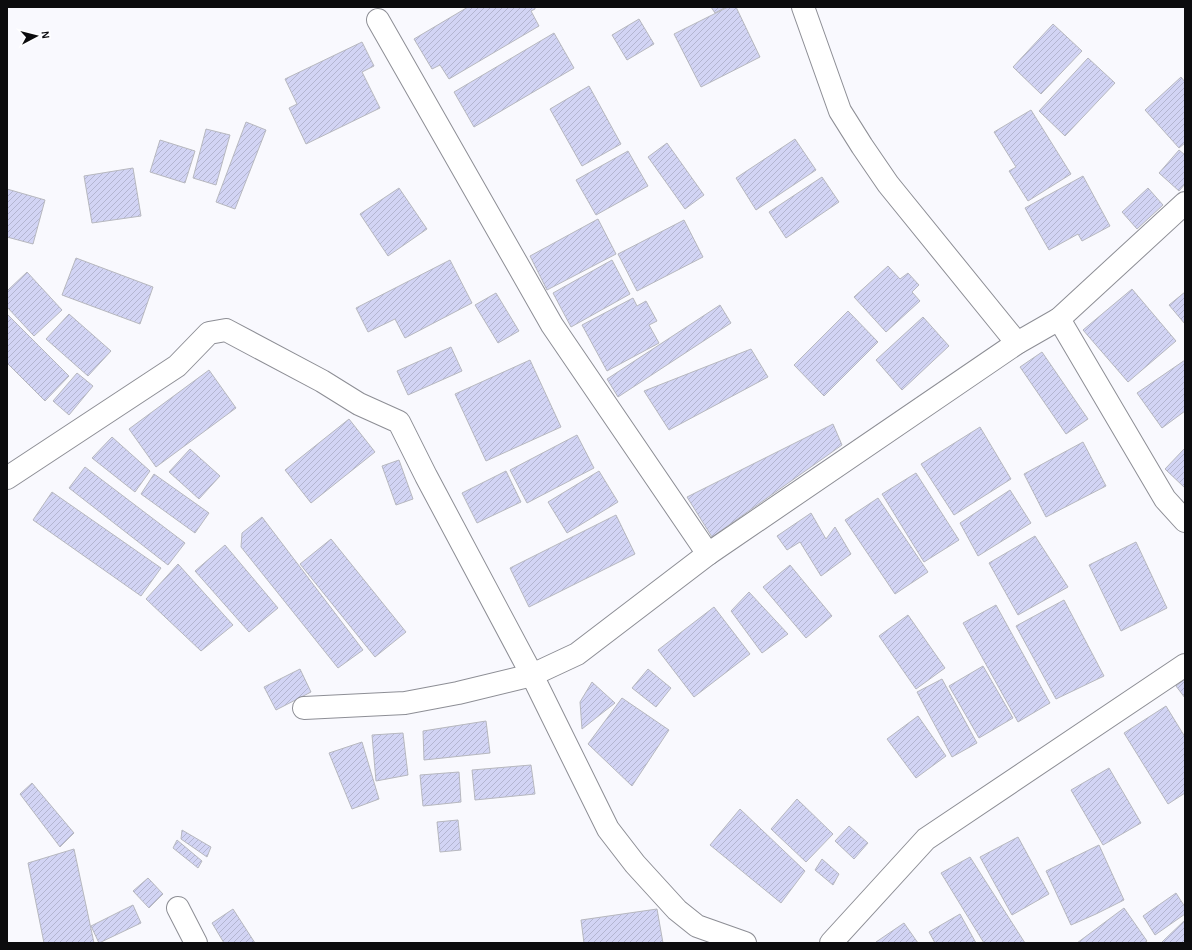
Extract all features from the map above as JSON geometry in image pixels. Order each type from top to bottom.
[{"type":"street","points":[[803,7],[840,112],[888,184],[1017,343]]},
{"type":"street","points":[[378,20],[552,325],[708,554]]},
{"type":"street","points":[[304,708],[405,703],[458,693],[532,675],[577,654],[708,554],[1017,343],[1059,319],[1185,203]]},
{"type":"street","points":[[1059,319],[1164,499],[1185,521]]},
{"type":"street","points":[[7,478],[176,366],[209,333],[226,330],[322,381],[359,404],[399,422],[426,476],[532,675],[608,829],[635,864],[677,910],[697,926],[744,943]]},
{"type":"street","points":[[832,943],[926,839],[1185,665]]},
{"type":"street","points":[[178,908],[196,943]]},
{"type":"building","points":[[468,7],[535,7],[535,9],[531,11],[539,26],[449,79],[440,65],[432,69],[414,39]]},
{"type":"building","points":[[711,7],[726,7],[715,13]]},
{"type":"building","points":[[728,7],[736,7],[760,57],[701,87],[674,34]]},
{"type":"building","points":[[639,19],[654,44],[627,60],[612,35]]},
{"type":"building","points":[[1053,24],[1082,51],[1041,94],[1013,67]]},
{"type":"building","points":[[554,33],[574,68],[474,127],[454,92]]},
{"type":"building","points":[[362,42],[374,66],[362,72],[380,108],[306,144],[289,108],[297,104],[285,79]]},
{"type":"building","points":[[1088,58],[1115,83],[1065,136],[1039,111]]},
{"type":"building","points":[[1181,77],[1185,82],[1185,143],[1179,148],[1145,110]]},
{"type":"building","points":[[589,86],[621,144],[582,166],[550,109]]},
{"type":"building","points":[[1031,110],[1071,174],[1028,201],[1009,171],[1016,167],[994,132]]},
{"type":"building","points":[[246,122],[266,130],[235,209],[216,202]]},
{"type":"building","points":[[206,129],[230,135],[216,185],[193,178]]},
{"type":"building","points":[[795,139],[816,170],[756,210],[736,178]]},
{"type":"building","points":[[160,140],[195,151],[185,183],[150,172]]},
{"type":"building","points":[[667,143],[704,195],[685,209],[648,157]]},
{"type":"building","points":[[1179,150],[1185,155],[1185,184],[1179,191],[1159,173]]},
{"type":"building","points":[[628,151],[648,186],[596,215],[576,180]]},
{"type":"building","points":[[133,168],[141,216],[92,223],[84,176]]},
{"type":"building","points":[[1083,176],[1110,226],[1082,241],[1078,234],[1049,250],[1025,208]]},
{"type":"building","points":[[822,177],[839,202],[786,238],[769,212]]},
{"type":"building","points":[[399,188],[427,229],[388,256],[360,214]]},
{"type":"building","points":[[1148,188],[1163,205],[1137,229],[1122,212]]},
{"type":"building","points":[[7,189],[45,200],[33,244],[7,237]]},
{"type":"building","points":[[598,219],[616,254],[547,290],[530,256]]},
{"type":"building","points":[[684,220],[703,257],[637,291],[618,254]]},
{"type":"building","points":[[76,258],[153,287],[140,324],[62,295]]},
{"type":"building","points":[[450,260],[472,303],[405,338],[395,319],[368,332],[356,308]]},
{"type":"building","points":[[612,260],[630,294],[571,327],[553,293]]},
{"type":"building","points":[[888,266],[900,279],[908,273],[919,285],[912,292],[920,301],[886,332],[854,297]]},
{"type":"building","points":[[27,272],[62,310],[34,336],[7,307],[7,291]]},
{"type":"building","points":[[1132,289],[1176,341],[1128,382],[1083,330]]},
{"type":"building","points":[[1185,292],[1185,324],[1169,305]]},
{"type":"building","points":[[496,293],[519,331],[498,343],[475,305]]},
{"type":"building","points":[[633,298],[637,306],[646,301],[657,321],[649,325],[659,343],[607,371],[582,325]]},
{"type":"building","points":[[720,305],[731,323],[618,397],[607,379]]},
{"type":"building","points":[[848,311],[878,342],[824,396],[794,365]]},
{"type":"building","points":[[7,314],[69,376],[45,401],[7,363]]},
{"type":"building","points":[[69,314],[111,351],[88,376],[46,339]]},
{"type":"building","points":[[923,317],[949,346],[902,390],[876,360]]},
{"type":"building","points":[[451,347],[462,371],[408,395],[397,371]]},
{"type":"building","points":[[751,349],[768,377],[669,430],[644,391]]},
{"type":"building","points":[[1042,352],[1088,419],[1066,434],[1020,367]]},
{"type":"building","points":[[530,360],[561,427],[486,461],[455,394]]},
{"type":"building","points":[[1185,360],[1185,411],[1162,428],[1137,393]]},
{"type":"building","points":[[209,370],[236,408],[156,467],[129,429]]},
{"type":"building","points":[[77,373],[93,386],[69,415],[53,401]]},
{"type":"building","points":[[349,419],[375,452],[311,503],[285,470]]},
{"type":"building","points":[[833,424],[842,445],[712,537],[687,497]]},
{"type":"building","points":[[980,427],[1011,479],[954,515],[921,464]]},
{"type":"building","points":[[577,435],[594,468],[527,503],[510,470]]},
{"type":"building","points":[[112,437],[150,471],[135,492],[92,458]]},
{"type":"building","points":[[1083,442],[1106,486],[1046,517],[1024,474]]},
{"type":"building","points":[[1185,448],[1185,488],[1165,469]]},
{"type":"building","points":[[190,449],[220,476],[199,499],[169,472]]},
{"type":"building","points":[[399,460],[413,499],[396,505],[382,466]]},
{"type":"building","points":[[85,467],[185,543],[168,565],[69,488]]},
{"type":"building","points":[[506,471],[521,502],[477,523],[462,493]]},
{"type":"building","points":[[599,471],[618,502],[567,533],[548,502]]},
{"type":"building","points":[[916,473],[959,540],[924,562],[882,494]]},
{"type":"building","points":[[154,474],[209,513],[195,533],[141,494]]},
{"type":"building","points":[[1010,490],[1031,523],[978,556],[960,523]]},
{"type":"building","points":[[52,492],[161,568],[141,596],[33,520]]},
{"type":"building","points":[[878,498],[928,572],[895,594],[845,520]]},
{"type":"building","points":[[811,513],[826,539],[835,527],[851,554],[821,576],[800,542],[787,550],[777,536]]},
{"type":"building","points":[[616,515],[635,554],[529,607],[510,568]]},
{"type":"building","points":[[262,517],[363,650],[338,668],[241,547],[242,533]]},
{"type":"building","points":[[1035,536],[1068,587],[1018,615],[989,563]]},
{"type":"building","points":[[331,539],[406,632],[375,657],[300,564]]},
{"type":"building","points":[[1136,542],[1167,608],[1121,631],[1089,565]]},
{"type":"building","points":[[225,545],[278,608],[249,632],[195,571]]},
{"type":"building","points":[[178,564],[233,625],[201,651],[146,599]]},
{"type":"building","points":[[790,565],[832,616],[806,638],[763,587]]},
{"type":"building","points":[[749,592],[788,634],[762,653],[731,611]]},
{"type":"building","points":[[1064,600],[1104,676],[1056,699],[1016,626]]},
{"type":"building","points":[[996,605],[1050,703],[1018,722],[963,623]]},
{"type":"building","points":[[714,607],[750,654],[694,697],[658,650]]},
{"type":"building","points":[[908,615],[945,668],[916,689],[879,636]]},
{"type":"building","points":[[983,666],[1013,718],[979,738],[949,686]]},
{"type":"building","points":[[300,669],[311,692],[276,710],[264,687]]},
{"type":"building","points":[[648,669],[671,688],[656,707],[632,688]]},
{"type":"building","points":[[942,679],[977,743],[952,757],[917,692]]},
{"type":"building","points":[[1185,679],[1185,698],[1176,686]]},
{"type":"building","points":[[592,682],[615,703],[582,729],[580,702]]},
{"type":"building","points":[[622,698],[669,730],[632,786],[588,744]]},
{"type":"building","points":[[1166,706],[1185,737],[1185,793],[1168,804],[1124,733]]},
{"type":"building","points":[[918,716],[946,756],[916,778],[887,739]]},
{"type":"building","points":[[486,721],[490,753],[424,760],[423,731]]},
{"type":"building","points":[[403,733],[408,775],[376,781],[372,735]]},
{"type":"building","points":[[362,742],[379,799],[352,809],[329,753]]},
{"type":"building","points":[[531,765],[535,794],[475,800],[472,770]]},
{"type":"building","points":[[1109,768],[1141,823],[1103,845],[1071,790]]},
{"type":"building","points":[[459,772],[461,802],[423,806],[420,775]]},
{"type":"building","points":[[32,783],[74,833],[60,847],[20,794]]},
{"type":"building","points":[[797,799],[833,834],[806,862],[771,829]]},
{"type":"building","points":[[740,809],[805,871],[781,903],[710,845]]},
{"type":"building","points":[[458,820],[461,850],[440,852],[437,822]]},
{"type":"building","points":[[849,826],[868,843],[854,859],[835,841]]},
{"type":"building","points":[[182,830],[211,847],[207,857],[181,839]]},
{"type":"building","points":[[1018,837],[1049,894],[1012,915],[980,857]]},
{"type":"building","points":[[177,840],[202,861],[198,868],[173,848]]},
{"type":"building","points":[[1099,845],[1124,900],[1071,925],[1046,871]]},
{"type":"building","points":[[74,849],[94,943],[44,943],[28,863]]},
{"type":"building","points":[[970,857],[1025,943],[984,943],[941,873]]},
{"type":"building","points":[[822,859],[839,874],[833,885],[815,870]]},
{"type":"building","points":[[148,878],[163,894],[149,908],[133,891]]},
{"type":"building","points":[[1176,893],[1185,907],[1185,914],[1155,935],[1143,916]]},
{"type":"building","points":[[133,905],[141,923],[99,943],[91,926]]},
{"type":"building","points":[[1124,908],[1147,941],[1144,943],[1077,943]]},
{"type":"building","points":[[233,909],[255,943],[224,943],[212,923]]},
{"type":"building","points":[[657,909],[663,943],[584,943],[581,920]]},
{"type":"building","points":[[960,914],[976,943],[935,943],[929,932]]},
{"type":"building","points":[[1185,920],[1185,943],[1162,942]]},
{"type":"building","points":[[904,923],[918,943],[876,943],[876,942]]}]
